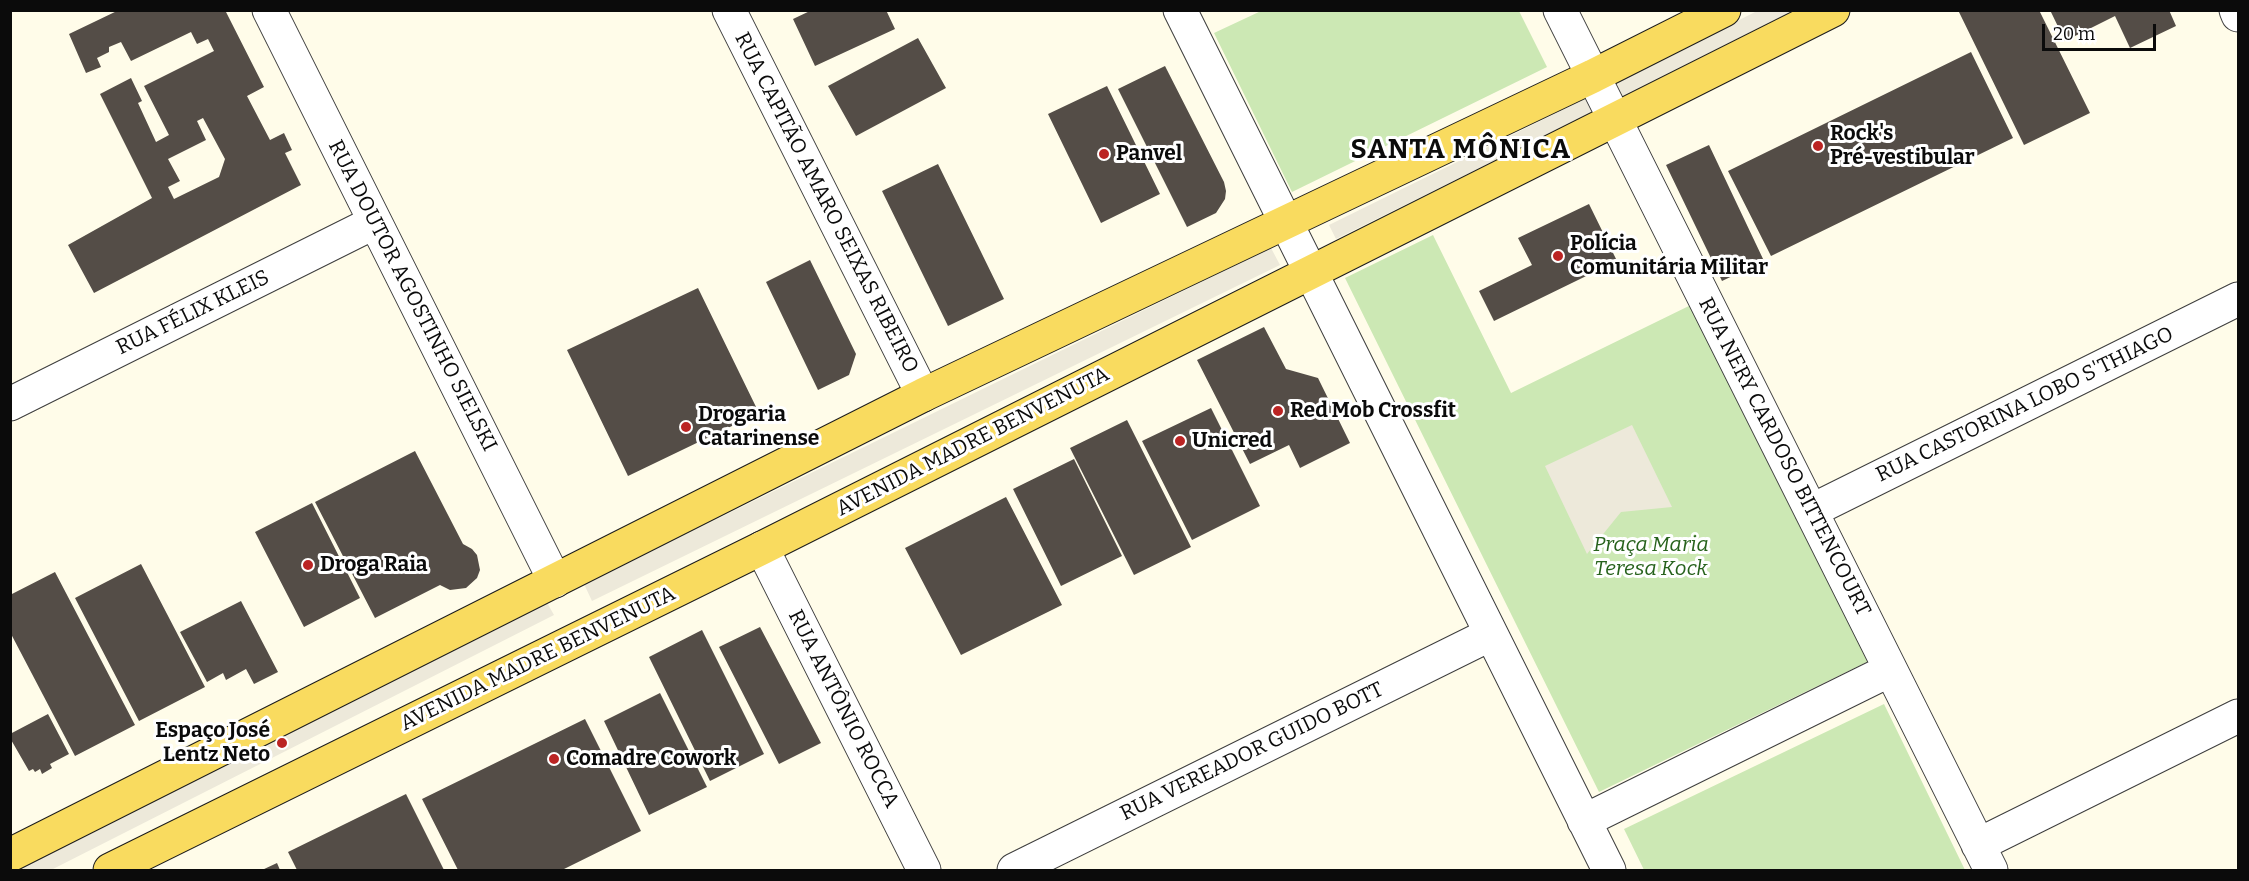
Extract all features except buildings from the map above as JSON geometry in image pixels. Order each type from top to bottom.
[{"type":"main road","points":[[10,855],[923,395],[1593,76],[1724,10]]},
{"type":"main road","name":"AVENIDA MADRE BENVENUTA","points":[[110,870],[762,548],[1833,10]]},
{"type":"street","name":"RUA DOUTOR AGOSTINHO SIELSKI","points":[[269,10],[555,581]]},
{"type":"street","name":"RUA CAPITÃO AMARO SEIXAS RIBEIRO","points":[[729,10],[923,395]]},
{"type":"street","points":[[1180,10],[1609,870]]},
{"type":"street","name":"RUA NERY CARDOSO BITTENCOURT","points":[[1560,10],[1985,858]]},
{"type":"street","name":"RUA FÉLIX KLEIS","points":[[10,404],[375,222]]},
{"type":"street","name":"RUA CASTORINA LOBO S'THIAGO","points":[[1811,511],[2238,299]]},
{"type":"street","name":"RUA ANTÔNIO ROCCA","points":[[762,548],[924,870]]},
{"type":"street","name":"RUA VEREADOR GUIDO BOTT","points":[[1014,870],[1491,634]]},
{"type":"street","points":[[1584,821],[1890,670]]},
{"type":"street","points":[[1985,858],[2238,716]]},
{"type":"green space","points":[[1261,11],[1519,11],[1547,67],[1292,192],[1214,33]]},
{"type":"green space","name":"Praça Maria Teresa Kock","points":[[1433,235],[1511,393],[1695,303],[1871,660],[1599,792],[1345,278]]},
{"type":"green space","points":[[1884,704],[1965,870],[1644,870],[1624,829]]},
{"type":"shaded area","points":[[1757,11],[1795,11],[1622,98],[1615,83]]},
{"type":"shaded area","points":[[1589,97],[1596,111],[1336,239],[1329,225]]},
{"type":"shaded area","points":[[1271,248],[1280,265],[592,601],[584,584]]},
{"type":"shaded area","points":[[1632,425],[1672,507],[1621,512],[1587,554],[1545,466]]},
{"type":"shaded area","name":"Espaço José Lentz Neto","points":[[545,599],[554,615],[51,870],[11,870]]},
{"type":"place","name":"Rock's Pré-vestibular","points":[[1818,146]]},
{"type":"place","name":"Panvel","points":[[1104,154]]},
{"type":"place","name":"Polícia Comunitária Militar","points":[[1558,256]]},
{"type":"place","name":"Red Mob Crossfit","points":[[1278,411]]},
{"type":"place","name":"Drogaria Catarinense","points":[[686,427]]},
{"type":"place","name":"Unicred","points":[[1180,441]]},
{"type":"place","name":"Droga Raia","points":[[308,565]]},
{"type":"place","name":"Espaço José Lentz Neto","points":[[282,743]]},
{"type":"place","name":"Comadre Cowork","points":[[554,759]]},
{"type":"district","name":"SANTA MÔNICA","points":[[1461,150]]}]
